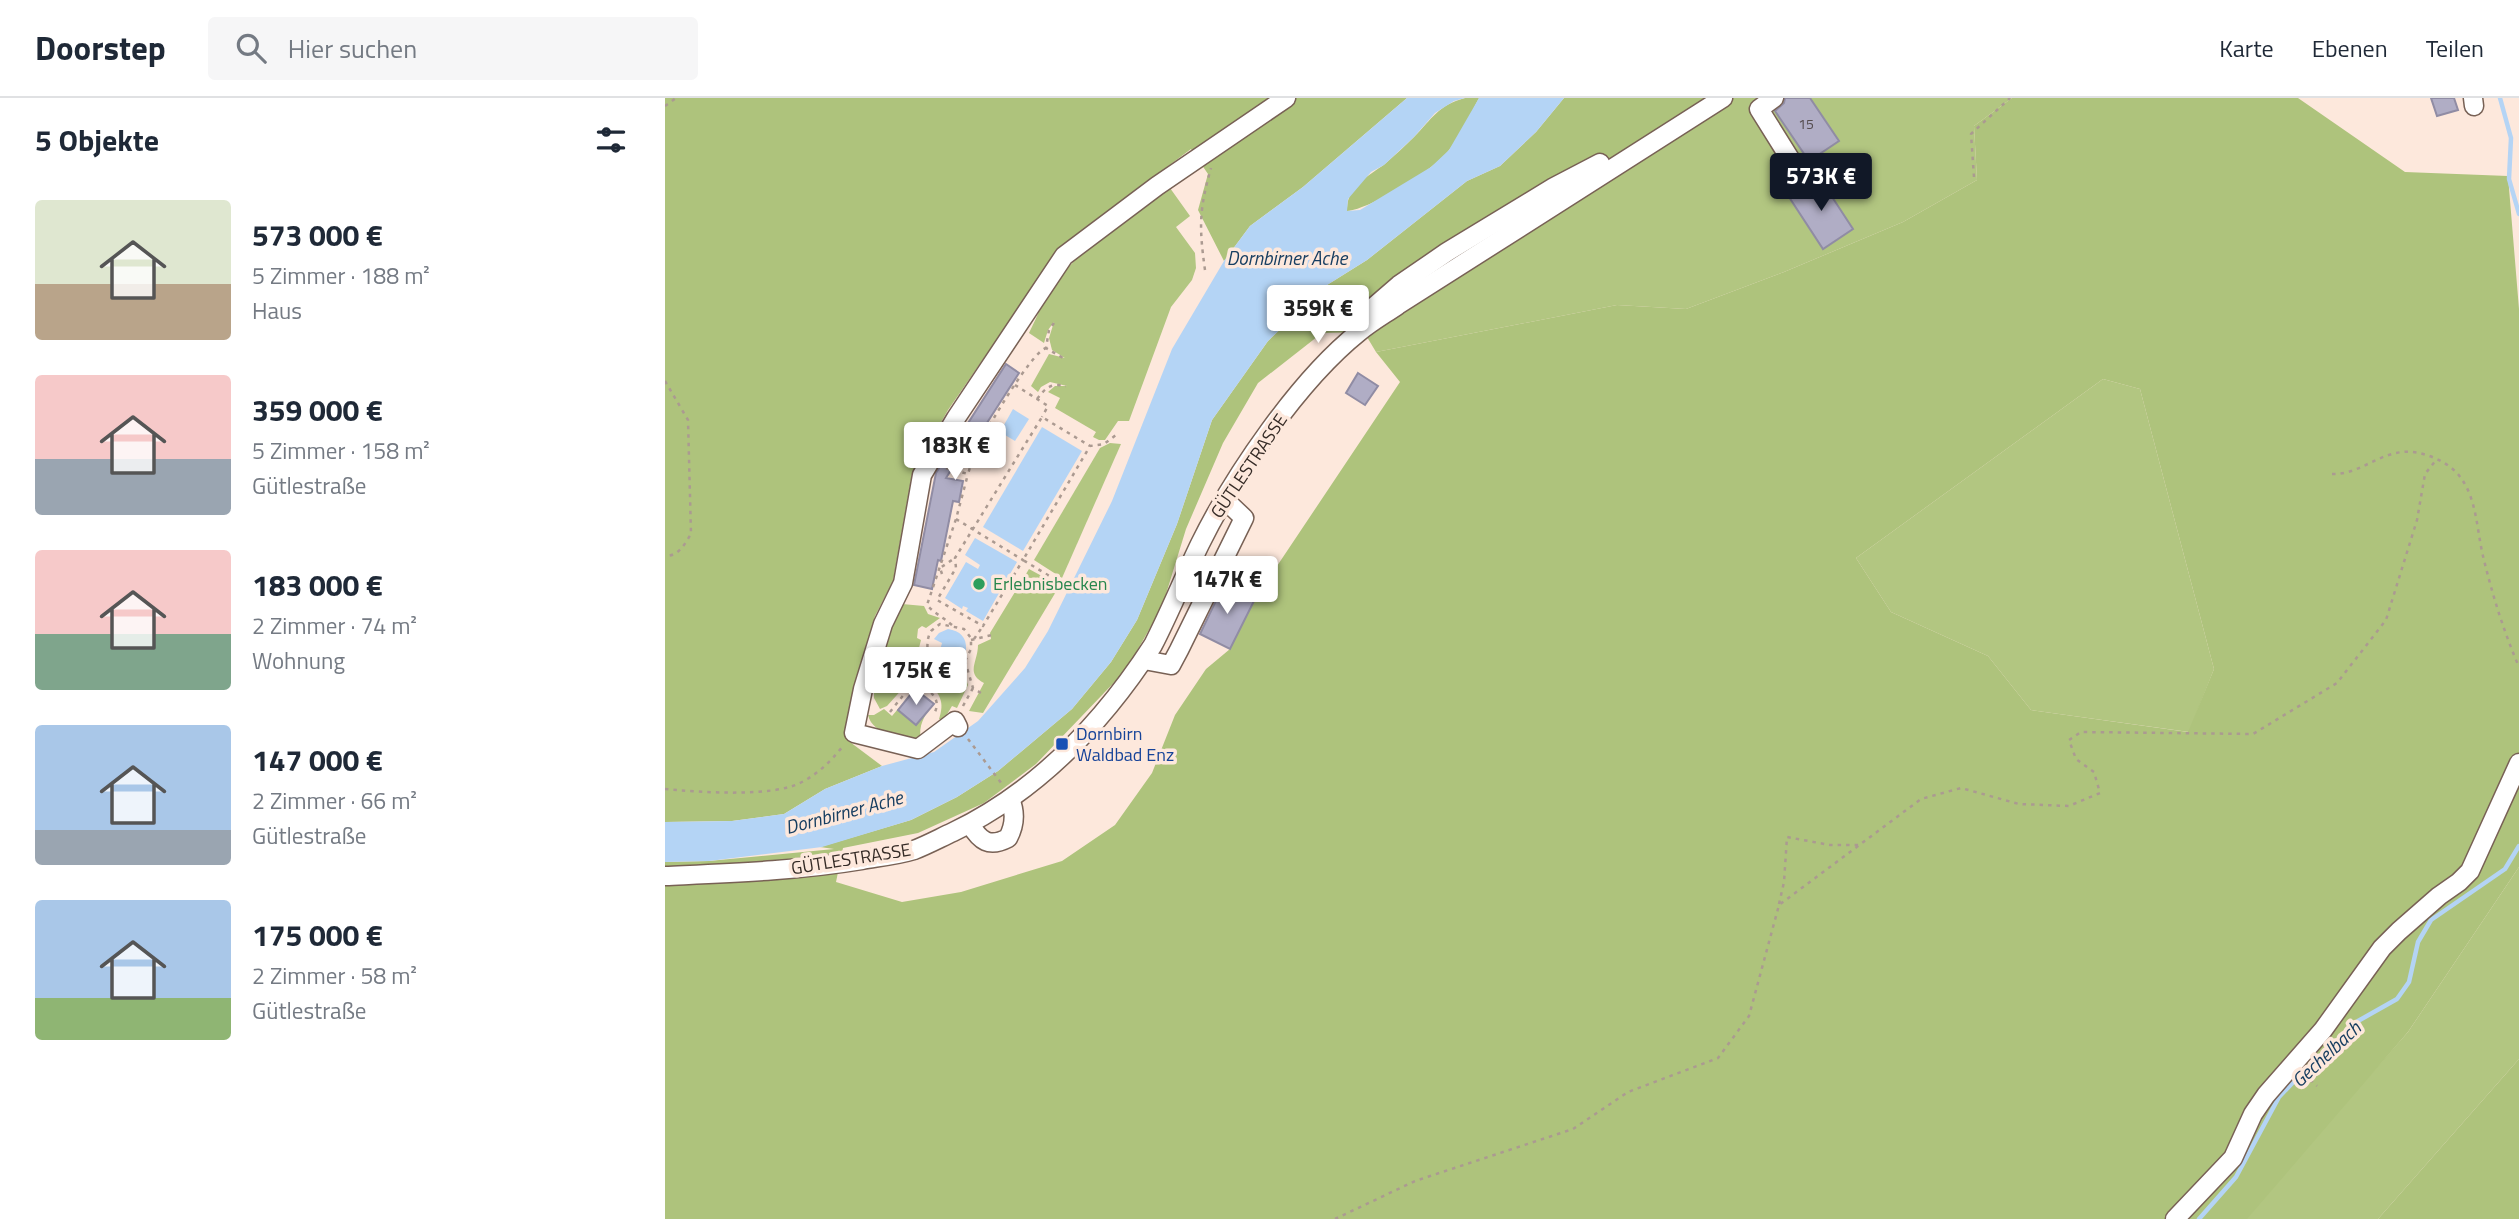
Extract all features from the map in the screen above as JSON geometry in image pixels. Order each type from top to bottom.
[{"type":"street","points":[[960,718],[918,749],[854,733],[863,689],[883,624],[903,583],[922,475],[956,418],[1064,256],[1157,186],[1286,98]]},
{"type":"street","name":"GÜTLESTRASSE","points":[[665,876],[821,866],[890,856],[915,849],[970,824],[1006,791],[1042,775],[1086,733],[1144,660],[1224,499],[1285,411],[1319,370],[1358,333],[1723,98]]},
{"type":"street","points":[[1774,98],[1759,108],[1799,173]]},
{"type":"street","points":[[1144,660],[1171,665],[1179,650],[1244,518],[1224,499]]},
{"type":"street","points":[[2175,1219],[2234,1158],[2253,1114],[2266,1095],[2323,1030],[2382,948],[2399,930],[2469,872],[2519,763]]},
{"type":"street","points":[[970,824],[979,839],[986,843],[1008,838],[1014,821],[1014,811],[1006,791]]},
{"type":"path","points":[[665,106],[677,98]]},
{"type":"path","points":[[1974,177],[1971,134],[2010,98]]},
{"type":"path","points":[[1205,270],[1200,234],[1201,207],[1221,142]]},
{"type":"path","points":[[1046,348],[1049,330],[1054,323]]},
{"type":"path","points":[[952,625],[927,606],[957,519],[978,444],[1040,350],[1046,348],[1063,358]]},
{"type":"path","points":[[665,381],[688,420],[691,534],[681,550],[673,556],[665,556]]},
{"type":"path","points":[[940,568],[955,558],[975,529],[1048,406],[1015,385]]},
{"type":"path","points":[[1037,399],[1051,385],[1066,386]]},
{"type":"path","points":[[1042,417],[1090,446],[1104,444],[1116,435]]},
{"type":"path","points":[[1006,791],[960,718],[973,688],[965,661],[973,640],[1090,446]]},
{"type":"path","points":[[2332,474],[2343,475],[2403,452],[2423,454],[2456,473],[2475,508],[2483,556],[2499,618],[2519,667]]},
{"type":"path","points":[[1779,905],[1921,799],[1961,788],[2019,804],[2069,806],[2100,793],[2094,772],[2076,759],[2069,740],[2081,732],[2253,734],[2337,683],[2386,620],[2417,520],[2425,474],[2436,460]]},
{"type":"path","points":[[929,463],[968,474]]},
{"type":"path","points":[[957,519],[1056,580]]},
{"type":"path","points":[[931,610],[956,568],[955,558]]},
{"type":"path","points":[[940,568],[942,574]]},
{"type":"path","points":[[937,600],[983,626]]},
{"type":"path","points":[[929,673],[930,631],[940,624],[952,625],[964,629],[973,640]]},
{"type":"path","points":[[973,640],[992,635]]},
{"type":"path","points":[[922,683],[929,673],[965,661]]},
{"type":"path","points":[[890,712],[913,683],[922,683],[937,698],[939,706],[932,720]]},
{"type":"path","points":[[973,688],[984,695]]},
{"type":"path","points":[[665,789],[765,792],[799,784],[827,765],[854,733]]},
{"type":"path","points":[[1335,1219],[1415,1181],[1573,1129],[1628,1092],[1718,1058],[1749,1017],[1784,882],[1787,837],[1830,845],[1861,845]]},
{"type":"path","points":[[2308,1077],[2317,1086]]},
{"type":"green space","points":[[665,98],[1407,98],[1303,187],[1250,226],[1224,261],[1198,210],[1208,174],[1191,149],[1061,246],[948,410],[912,474],[893,581],[875,616],[845,730],[850,742],[882,766],[825,789],[784,814],[732,821],[665,822]]},
{"type":"green space","points":[[1465,98],[1479,98],[1457,138],[1441,158],[1416,178],[1386,196],[1347,211],[1350,195],[1359,183],[1396,154],[1436,113]]},
{"type":"green space","points":[[1564,98],[1728,98],[1364,332],[1322,333],[1258,383],[1223,443],[1186,529],[1162,607],[1126,670],[1036,764],[984,803],[918,833],[843,848],[836,882],[902,902],[961,892],[1062,861],[1115,825],[1152,773],[1175,715],[1206,669],[1230,649],[1255,599],[1400,382],[1376,352],[1617,305],[1686,309],[1784,272],[1903,222],[1977,180],[1974,126],[2012,98],[2298,98],[2405,172],[2508,176],[2519,309],[2519,867],[2408,1032],[2247,1219],[665,1219],[665,862],[709,861],[834,849],[820,847],[911,820],[957,797],[998,771],[1072,709],[1111,662],[1137,620],[1177,524],[1212,420],[1268,341],[1327,285],[1367,260],[1467,181],[1500,166],[1536,132]],"holes":[[[2103,379],[2140,389],[2214,669],[2188,732],[2031,710],[1988,656],[1891,612],[1856,558]]]},
{"type":"green space","points":[[1728,98],[2012,98],[1974,126],[1977,180],[1903,222],[1784,272],[1686,309],[1617,305],[1376,352],[1364,332]]},
{"type":"green space","points":[[1170,188],[1190,216],[1176,227],[1195,253],[1196,268],[1192,280],[1171,307],[1129,421],[1118,421],[1105,440],[1099,440],[1093,437],[1096,432],[1055,408],[1060,398],[1048,392],[1055,386],[1067,386],[1050,382],[1038,392],[1031,386],[1049,354],[1065,358],[1052,350],[1049,338],[1054,322],[1044,343],[1029,333],[1049,292],[1069,267],[1110,230]]},
{"type":"green space","points":[[2103,379],[2140,389],[2214,669],[2189,732],[2031,710],[1988,656],[1891,612],[1856,558]]},
{"type":"green space","points":[[1110,443],[1121,444],[1062,578],[1034,560],[1100,448]]},
{"type":"green space","points":[[1029,569],[1051,581],[1049,585],[1057,590],[983,713],[969,711],[984,683],[974,671],[978,645],[991,639],[990,633]]},
{"type":"green space","points":[[902,604],[924,606],[928,614],[940,618],[926,628],[922,626],[918,629],[917,638],[921,640],[919,648],[924,660],[914,677],[910,674],[905,676],[905,686],[887,706],[880,709],[871,686],[891,626]]},
{"type":"green space","points":[[962,668],[968,685],[957,708],[952,706],[943,721],[939,719],[940,699],[928,682],[932,677],[937,680],[944,672],[947,675],[950,671],[952,673]]},
{"type":"green space","points":[[915,689],[934,704],[923,721],[921,740],[890,734],[871,722],[868,715],[874,715],[884,709],[892,716]]},
{"type":"green space","points":[[2519,867],[2519,1059],[2378,1219],[2243,1219],[2408,1032]]},
{"type":"green space","points":[[2519,1059],[2519,1219],[2378,1219]]},
{"type":"water","name":"Dornbirner Ache","points":[[1407,98],[1465,98],[1454,101],[1435,113],[1384,165],[1371,172],[1348,199],[1347,211],[1360,210],[1431,167],[1449,150],[1479,98],[1564,98],[1536,132],[1500,166],[1467,181],[1367,260],[1327,285],[1268,341],[1212,420],[1177,524],[1137,620],[1111,662],[1072,709],[998,771],[957,797],[911,820],[822,847],[709,861],[665,862],[665,822],[732,821],[784,814],[825,789],[882,766],[934,752],[978,721],[1025,668],[1048,631],[1112,501],[1172,349],[1224,261],[1250,226],[1303,187]]},
{"type":"water","points":[[1013,409],[1029,419],[1015,441],[1000,432]]},
{"type":"water","points":[[1042,427],[1082,451],[1023,551],[983,527]]},
{"type":"water","name":"Erlebnisbecken","points":[[975,538],[1017,562],[983,621],[966,611],[968,608],[963,606],[962,609],[945,598],[966,562],[978,569],[980,565],[965,555]]},
{"type":"water","points":[[948,629],[956,631],[964,638],[964,655],[957,651],[945,663],[943,661],[932,667],[940,660],[938,658],[942,643],[934,639]]},
{"type":"building","points":[[1785,98],[1810,98],[1839,141],[1809,161],[1775,111],[1784,103]]},
{"type":"building","points":[[2431,98],[2454,98],[2458,110],[2437,116]]},
{"type":"building","points":[[1819,177],[1853,229],[1823,249],[1789,197]]},
{"type":"building","points":[[1006,364],[1019,373],[974,443],[970,440],[946,478],[963,481],[959,502],[953,501],[941,561],[938,560],[932,589],[914,585],[936,473]]},
{"type":"building","points":[[1358,373],[1378,386],[1365,405],[1346,393]]},
{"type":"building","points":[[1224,584],[1255,599],[1230,649],[1200,634]]},
{"type":"building","points":[[915,689],[934,704],[916,725],[898,710]]},
{"type":"waterway","name":"Gechelbach","points":[[2500,98],[2511,138],[2509,179],[2519,214]]},
{"type":"waterway","name":"Gechelbach","points":[[2199,1219],[2236,1177],[2279,1097],[2300,1075],[2335,1051],[2358,1021],[2397,999],[2409,982],[2418,942],[2431,920],[2505,869],[2519,846]]},
{"type":"place","name":"Erlebnisbecken","points":[[979,584]]},
{"type":"place","name":"Dornbirn Waldbad Enz","points":[[1062,744]]}]
